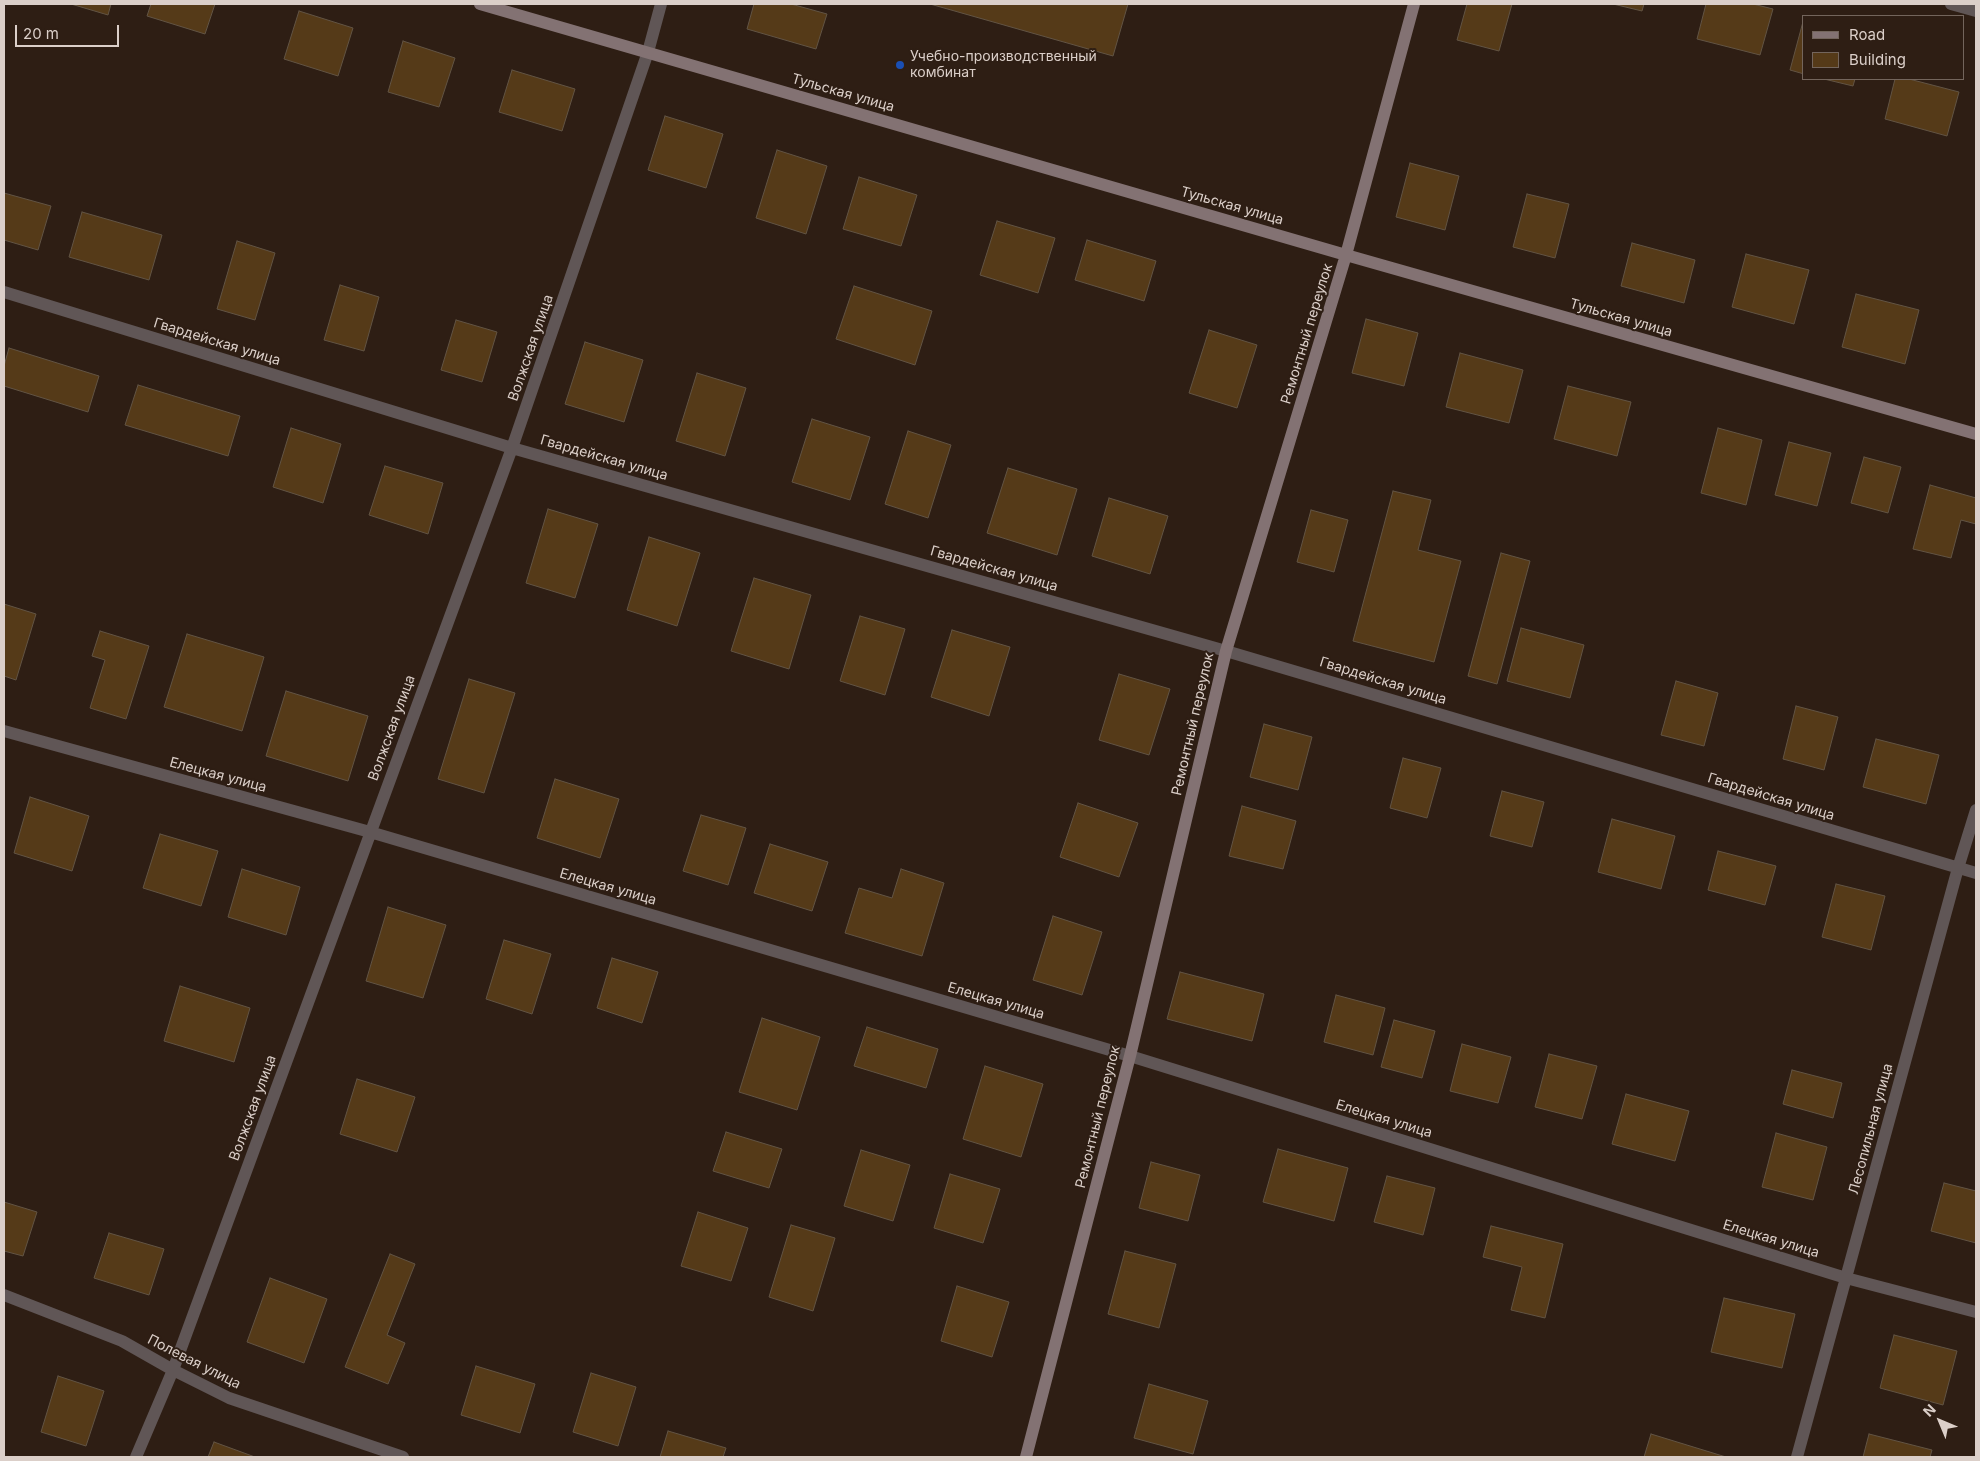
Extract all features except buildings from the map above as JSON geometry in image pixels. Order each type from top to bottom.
[{"type":"main road","name":"Тульская улица","points":[[480,4],[1346,255],[1976,434]]},
{"type":"main road","name":"Ремонтный переулок","points":[[1026,1457],[1130,1056],[1226,650],[1346,255],[1414,4]]},
{"type":"street","name":"Волжская улица","points":[[136,1457],[172,1370],[512,448],[648,52],[661,4]]},
{"type":"street","points":[[1951,4],[1976,11]]},
{"type":"street","name":"Гвардейская улица","points":[[4,292],[512,448],[1226,650],[1976,873]]},
{"type":"street","name":"Елецкая улица","points":[[4,731],[370,832],[1130,1056],[1846,1278],[1976,1312]]},
{"type":"street","name":"Лесопильная улица","points":[[1797,1457],[1958,868],[1976,810]]},
{"type":"street","name":"Полевая улица","points":[[4,1295],[122,1341],[172,1370],[228,1398],[403,1457]]},
{"type":"place","name":"Учебно-производственный комбинат","points":[[900,65]]}]
